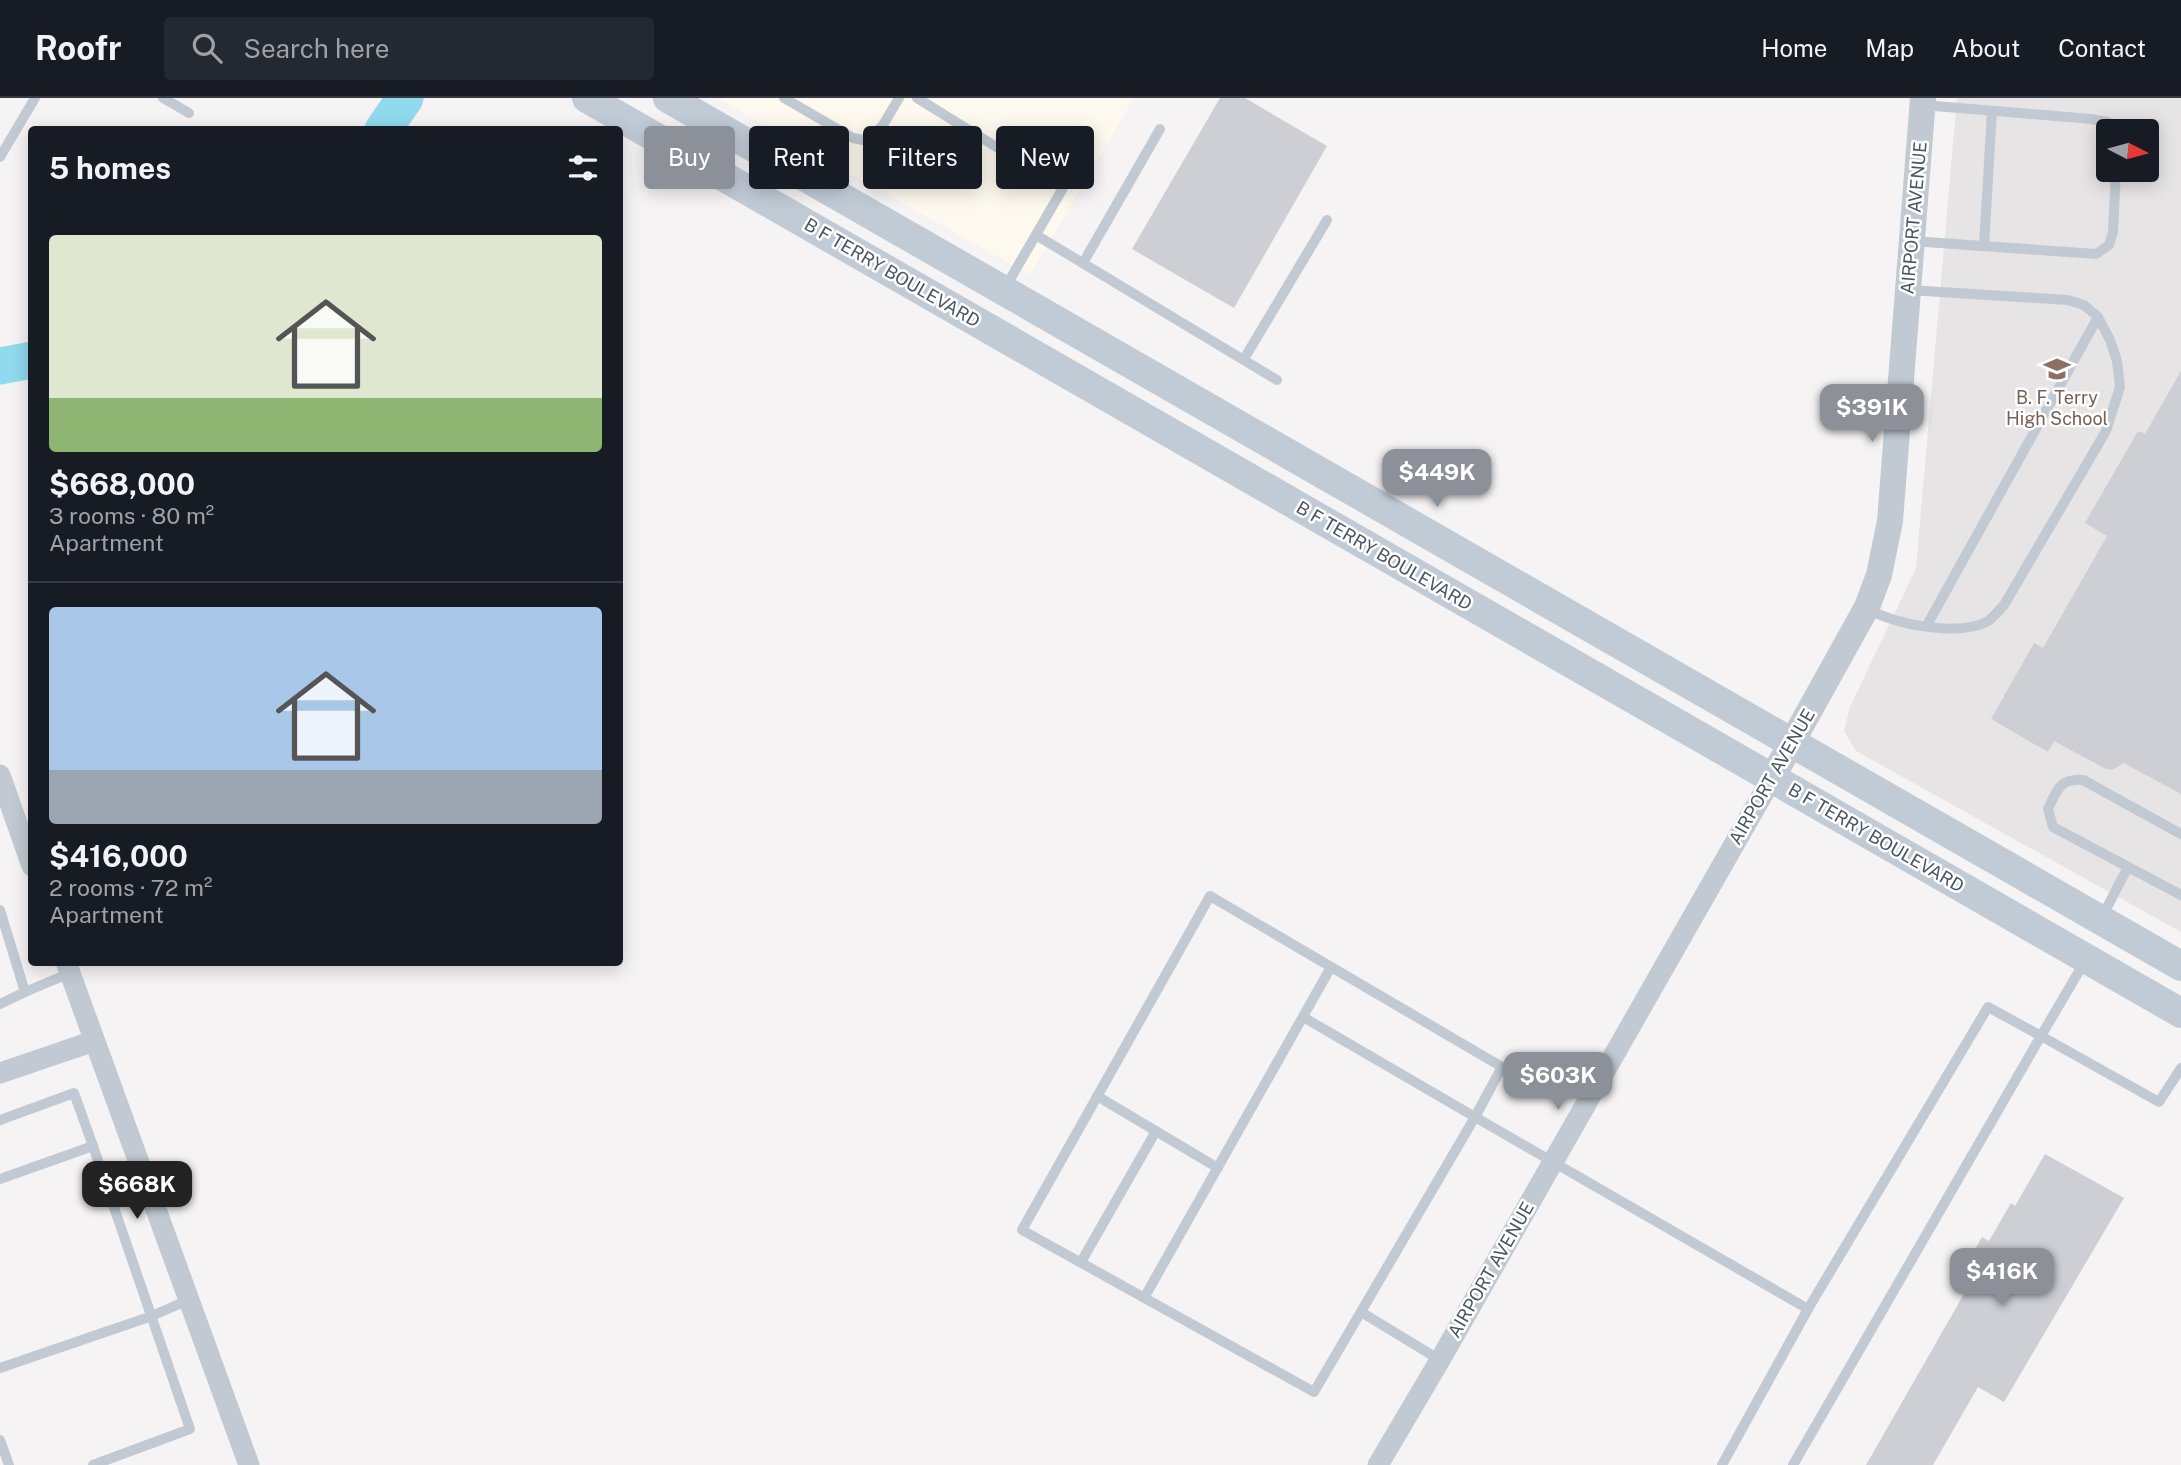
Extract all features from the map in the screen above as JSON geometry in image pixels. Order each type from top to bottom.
[{"type":"main road","name":"B F TERRY BOULEVARD","points":[[587,98],[2181,1013]]},
{"type":"main road","points":[[686,105],[1004,291],[2181,966]]},
{"type":"street","name":"AIRPORT AVENUE","points":[[1378,1465],[1793,742],[1867,607],[1879,575],[1890,521],[1923,101]]},
{"type":"street","points":[[0,775],[6,810],[28,857]]},
{"type":"street","points":[[68,968],[248,1465]]},
{"type":"street","points":[[0,1073],[94,1041]]},
{"type":"lane","points":[[0,158],[35,98]]},
{"type":"lane","points":[[163,98],[189,113]]},
{"type":"lane","points":[[784,98],[853,138],[868,141],[883,125],[899,98]]},
{"type":"lane","points":[[917,98],[1063,188],[1004,291]]},
{"type":"lane","points":[[1923,101],[2096,121]]},
{"type":"lane","points":[[1984,246],[1992,111]]},
{"type":"lane","points":[[1083,263],[1160,129]]},
{"type":"lane","points":[[1912,241],[2096,254],[2109,245],[2113,232],[2115,182]]},
{"type":"lane","points":[[1244,359],[1327,220]]},
{"type":"lane","points":[[1036,235],[1277,380]]},
{"type":"lane","points":[[1867,607],[1879,616],[1958,629],[1990,620],[2004,605],[2106,431],[2120,387],[2117,361],[2110,340],[2098,317],[2084,305],[2068,299],[1908,290]]},
{"type":"lane","points":[[1927,625],[2098,317]]},
{"type":"lane","points":[[2181,834],[2083,780],[2065,782],[2057,789],[2048,809],[2053,827],[2181,895]]},
{"type":"lane","points":[[2100,920],[2128,867]]},
{"type":"lane","points":[[1210,896],[1502,1066],[1314,1392],[1022,1230],[1097,1096],[1210,896]]},
{"type":"lane","points":[[0,910],[25,992]]},
{"type":"lane","points":[[1793,1465],[2087,959]]},
{"type":"lane","points":[[1144,1298],[1331,967]]},
{"type":"lane","points":[[0,1004],[68,968]]},
{"type":"lane","points":[[1722,1465],[1808,1309],[1989,1007],[2159,1102],[2181,1068]]},
{"type":"lane","points":[[1303,1017],[1808,1309]]},
{"type":"lane","points":[[0,1119],[74,1093],[190,1429],[93,1465]]},
{"type":"lane","points":[[1097,1096],[1218,1168]]},
{"type":"lane","points":[[1081,1262],[1156,1131]]},
{"type":"lane","points":[[0,1179],[93,1146]]},
{"type":"lane","points":[[0,1368],[188,1300]]},
{"type":"lane","points":[[1361,1312],[1440,1360]]},
{"type":"lane","points":[[0,1440],[9,1465]]},
{"type":"shaded area","points":[[717,98],[1134,98],[1094,166],[1094,126],[996,126],[996,189],[1081,189],[1030,275],[878,189],[982,189],[982,126],[863,126],[863,181],[849,173],[849,126],[767,126]]},
{"type":"shaded area","name":"B. F. Terry High School","points":[[1957,98],[2181,98],[2181,932],[1856,751],[1844,731],[1850,707],[1916,568]]},
{"type":"building","points":[[1220,98],[1245,98],[1327,146],[1234,308],[1132,249]]},
{"type":"building","points":[[2181,371],[2181,794],[2124,763],[2112,770],[2106,769],[2054,741],[2048,752],[1991,719],[2034,643],[2043,648],[2107,536],[2085,523],[2138,431],[2145,434]]},
{"type":"building","points":[[2045,1154],[2124,1198],[2004,1402],[1978,1387],[1933,1465],[1866,1465],[1968,1287],[1959,1278],[1982,1237],[1989,1241],[2011,1203],[2015,1206]]},
{"type":"waterway","points":[[386,126],[405,98]]},
{"type":"waterway","points":[[0,366],[28,361]]},
{"type":"place","name":"B. F. Terry High School","points":[[2057,369]]}]
